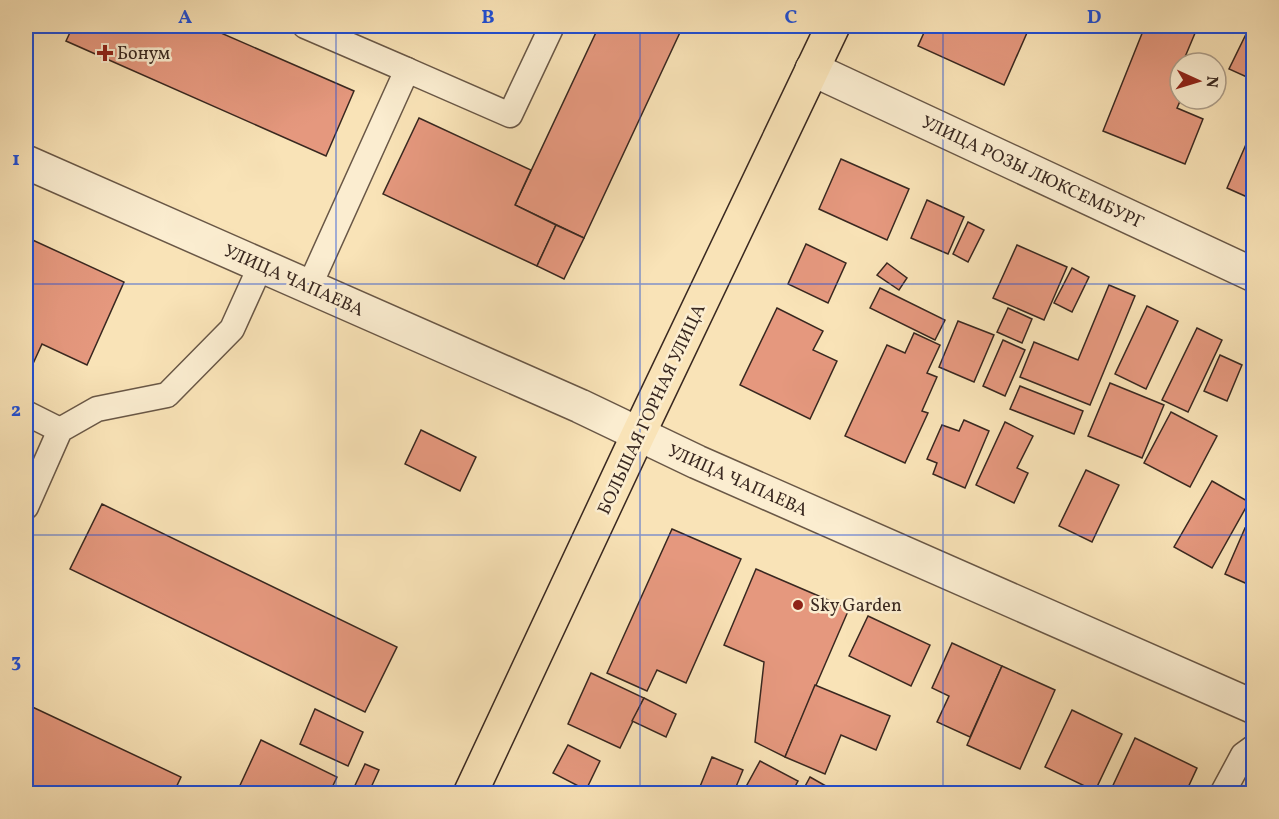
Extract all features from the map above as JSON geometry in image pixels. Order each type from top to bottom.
[{"type":"main road","name":"БОЛЬШАЯ ГОРНАЯ УЛИЦА","points":[[470,794],[832,26]]},
{"type":"street","name":"УЛИЦА РОЗЫ ЛЮКСЕМБУРГ","points":[[812,69],[1254,275]]},
{"type":"street","name":"УЛИЦА ЧАПАЕВА","points":[[26,162],[580,406],[751,486],[1254,707]]},
{"type":"lane","points":[[305,26],[510,115],[552,26]]},
{"type":"lane","points":[[309,288],[407,70]]},
{"type":"lane","points":[[26,507],[60,430],[97,409],[167,395],[232,329],[261,265]]},
{"type":"lane","points":[[26,412],[60,430]]},
{"type":"lane","points":[[1222,794],[1243,755],[1254,747]]},
{"type":"building","points":[[73,26],[205,26],[354,91],[326,156],[66,41]]},
{"type":"building","points":[[599,26],[683,26],[584,238],[515,205]]},
{"type":"building","points":[[927,26],[1030,26],[1004,85],[918,46]]},
{"type":"building","points":[[1145,26],[1198,26],[1188,51],[1168,51],[1168,111],[1184,111],[1203,119],[1185,164],[1103,131]]},
{"type":"building","points":[[1250,26],[1254,26],[1254,69],[1249,78],[1229,69]]},
{"type":"building","points":[[419,118],[531,170],[515,205],[556,225],[537,266],[383,194]]},
{"type":"building","points":[[1254,126],[1254,200],[1227,188]]},
{"type":"building","points":[[841,159],[909,189],[887,240],[819,209]]},
{"type":"building","points":[[927,200],[964,217],[948,254],[911,238]]},
{"type":"building","points":[[968,222],[984,230],[968,262],[953,254]]},
{"type":"building","points":[[556,225],[584,238],[564,279],[537,266]]},
{"type":"building","points":[[26,237],[124,282],[87,365],[42,344],[26,379]]},
{"type":"building","points":[[806,244],[846,263],[828,303],[788,284]]},
{"type":"building","points":[[1017,245],[1067,267],[1044,320],[993,298]]},
{"type":"building","points":[[887,263],[907,278],[899,290],[877,275]]},
{"type":"building","points":[[1072,268],[1089,277],[1072,312],[1054,303]]},
{"type":"building","points":[[1109,285],[1135,296],[1090,405],[1020,377],[1034,342],[1078,360]]},
{"type":"building","points":[[880,288],[945,320],[935,340],[870,308]]},
{"type":"building","points":[[1147,306],[1178,321],[1146,389],[1115,374]]},
{"type":"building","points":[[777,308],[823,331],[813,350],[837,361],[810,419],[740,385]]},
{"type":"building","points":[[1008,308],[1032,319],[1022,343],[997,332]]},
{"type":"building","points":[[958,321],[994,335],[974,382],[939,367]]},
{"type":"building","points":[[1197,328],[1222,340],[1188,412],[1162,400]]},
{"type":"building","points":[[914,333],[940,345],[927,373],[937,377],[922,411],[928,413],[905,463],[845,436],[887,345],[905,353]]},
{"type":"building","points":[[1003,340],[1025,350],[1005,396],[983,386]]},
{"type":"building","points":[[1220,355],[1242,365],[1227,401],[1204,391]]},
{"type":"building","points":[[1110,383],[1164,405],[1142,458],[1088,436]]},
{"type":"building","points":[[1020,386],[1083,411],[1074,434],[1010,409]]},
{"type":"building","points":[[1171,412],[1217,436],[1190,487],[1144,463]]},
{"type":"building","points":[[964,420],[989,431],[965,488],[933,474],[937,463],[927,459],[942,425],[959,431]]},
{"type":"building","points":[[1005,422],[1033,436],[1017,468],[1028,473],[1014,503],[976,485]]},
{"type":"building","points":[[421,430],[476,457],[460,491],[405,464]]},
{"type":"building","points":[[1086,470],[1119,485],[1092,542],[1059,526]]},
{"type":"building","points":[[1212,481],[1249,502],[1212,568],[1174,547]]},
{"type":"building","points":[[102,504],[397,647],[365,712],[70,569]]},
{"type":"building","points":[[1245,528],[1254,532],[1252,586],[1225,574]]},
{"type":"building","points":[[672,529],[741,559],[686,683],[657,670],[647,691],[607,673]]},
{"type":"building","points":[[756,569],[849,609],[785,757],[755,742],[764,662],[724,645]]},
{"type":"building","points":[[868,616],[930,645],[911,686],[849,656]]},
{"type":"building","points":[[952,643],[1002,666],[970,737],[937,722],[949,696],[932,688]]},
{"type":"building","points":[[1002,666],[1055,690],[1020,769],[967,745]]},
{"type":"building","points":[[591,673],[644,698],[620,748],[568,724]]},
{"type":"building","points":[[815,685],[890,716],[876,750],[841,735],[825,774],[785,757]]},
{"type":"building","points":[[644,698],[676,714],[666,737],[632,721]]},
{"type":"building","points":[[26,704],[181,777],[173,794],[46,794],[26,784]]},
{"type":"building","points":[[315,709],[363,732],[348,766],[300,744]]},
{"type":"building","points":[[1072,710],[1122,734],[1095,791],[1045,767]]},
{"type":"building","points":[[1135,738],[1197,768],[1185,794],[1109,794]]},
{"type":"building","points":[[261,740],[337,777],[329,794],[236,794]]},
{"type":"building","points":[[568,745],[600,761],[586,790],[553,773]]},
{"type":"building","points":[[712,757],[743,770],[733,794],[697,794]]},
{"type":"building","points":[[760,761],[798,781],[791,794],[742,794]]},
{"type":"building","points":[[365,764],[379,770],[368,794],[351,794]]},
{"type":"building","points":[[810,777],[840,794],[801,794]]},
{"type":"place","name":"Бонум","points":[[105,53]]},
{"type":"place","name":"Sky Garden","points":[[798,605]]}]
